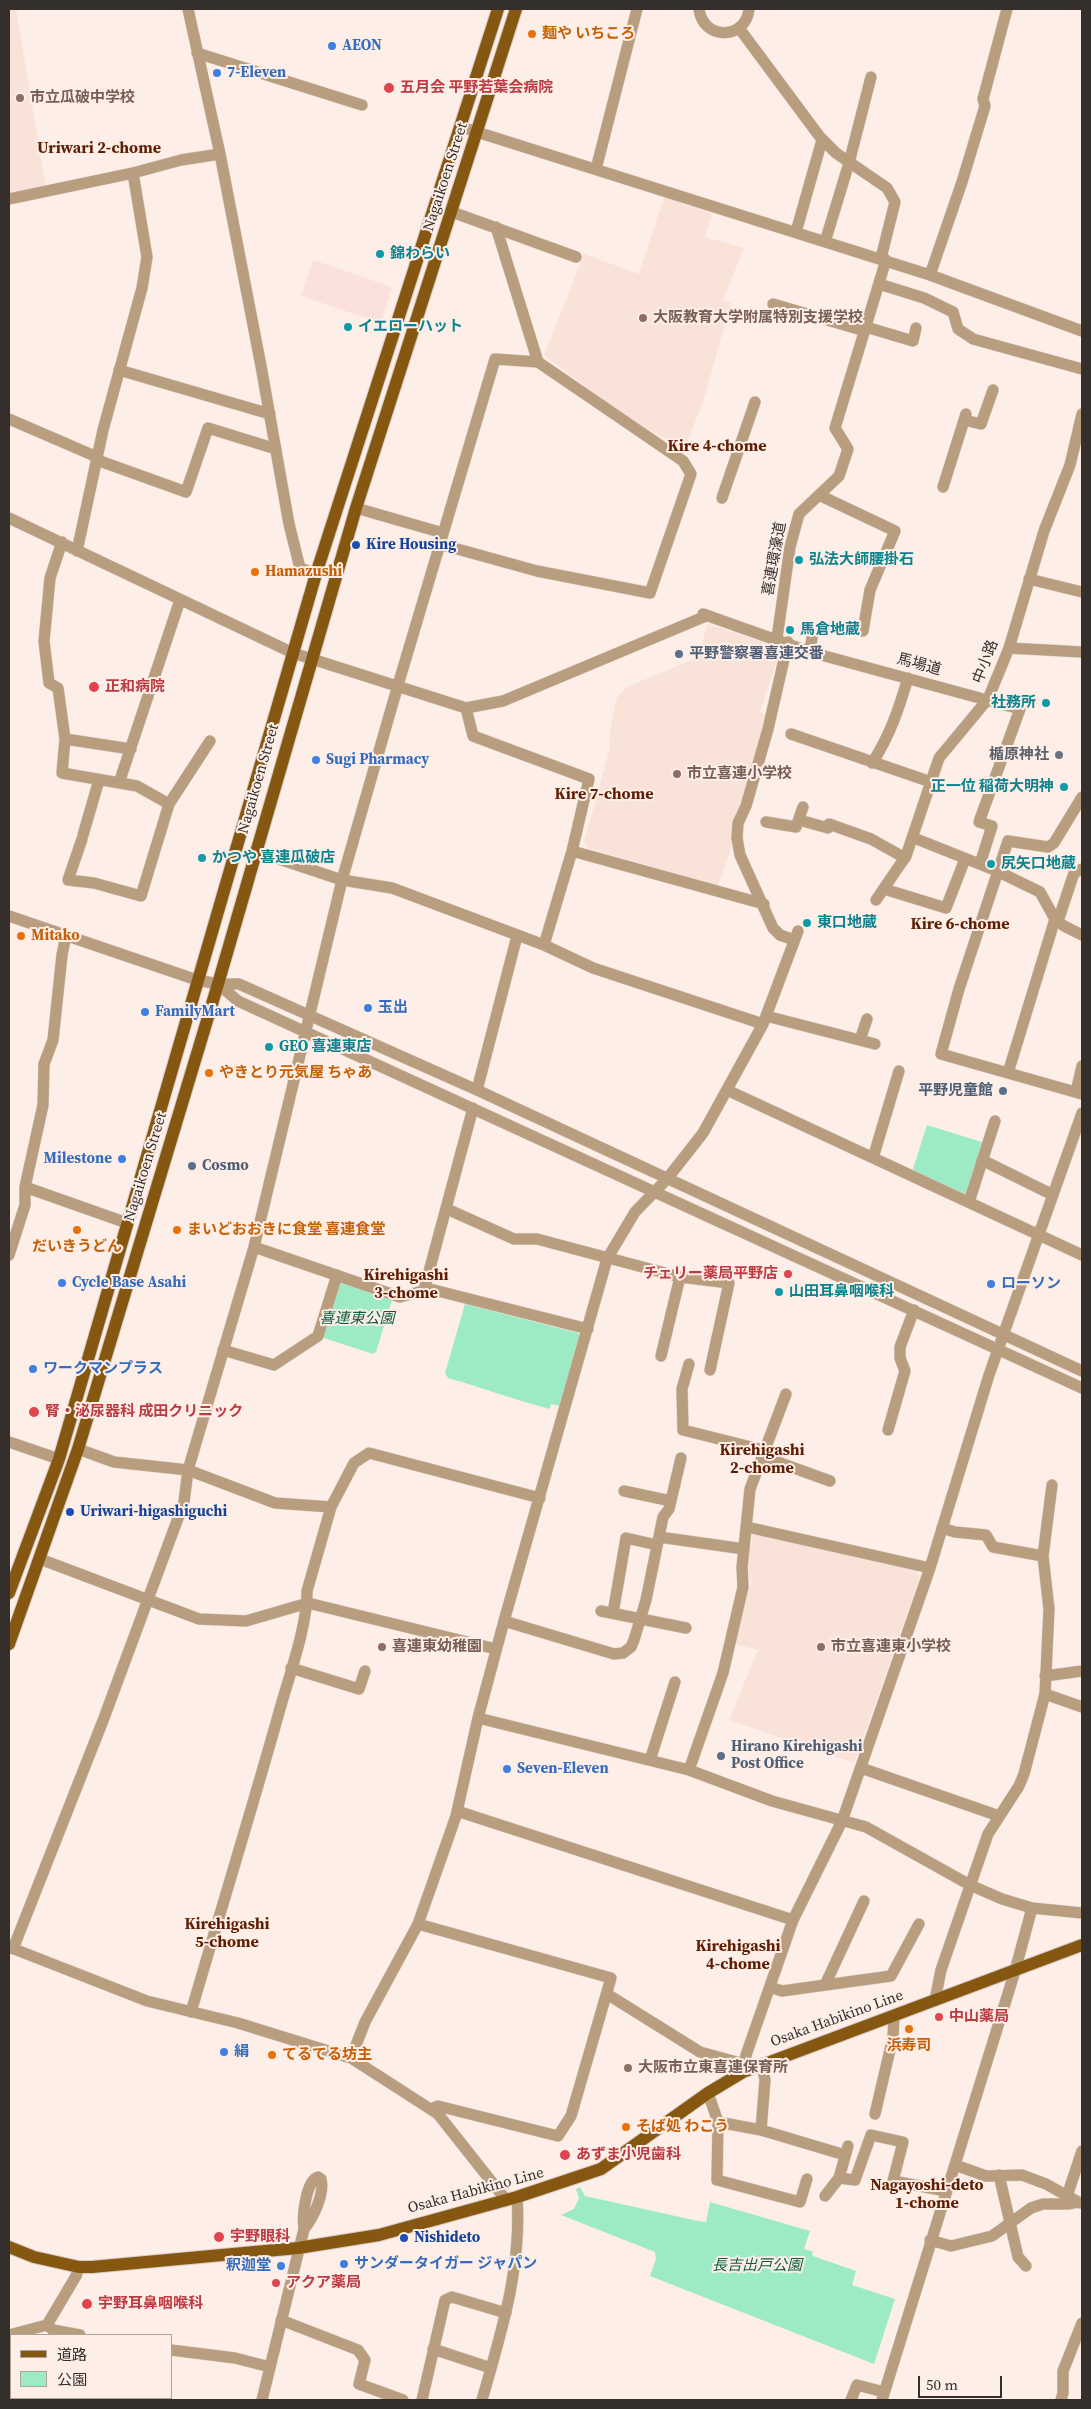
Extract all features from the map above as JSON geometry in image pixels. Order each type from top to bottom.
[{"type":"main road","name":"Nagaikoen Street","points":[[9,1594],[59,1459],[316,574],[498,9]]},
{"type":"main road","name":"Nagaikoen Street","points":[[9,1644],[78,1450],[218,984],[356,508],[516,9]]},
{"type":"main road","name":"Osaka Habikino Line","points":[[9,2248],[34,2257],[79,2267],[298,2248],[379,2235],[511,2199],[601,2169],[743,2068],[762,2065],[1082,1946]]},
{"type":"street","points":[[188,9],[196,53],[220,154],[289,524],[300,568],[316,574]]},
{"type":"street","points":[[596,169],[637,9]]},
{"type":"street","points":[[698,9],[704,24],[714,31],[731,32],[739,28],[746,19],[748,9]]},
{"type":"street","points":[[930,275],[962,182],[984,106],[983,99],[1008,9]]},
{"type":"street","name":"喜連環濠道","points":[[739,28],[822,140],[849,163],[887,188],[895,202],[879,284],[836,428],[848,449],[839,476],[799,514],[790,547],[782,640],[763,746],[746,806],[738,822],[737,838],[740,855],[764,904],[773,928],[780,935],[795,939],[764,1020]]},
{"type":"street","points":[[196,53],[362,105]]},
{"type":"street","points":[[825,242],[849,163],[871,77]]},
{"type":"street","points":[[461,127],[883,259],[1082,331]]},
{"type":"street","points":[[796,232],[822,140]]},
{"type":"street","points":[[9,199],[133,173],[181,160],[220,154]]},
{"type":"street","points":[[77,551],[97,459],[142,288],[147,257],[133,173]]},
{"type":"street","points":[[452,212],[576,257]]},
{"type":"street","points":[[496,227],[538,362]]},
{"type":"street","points":[[879,284],[924,298],[953,312],[958,329],[973,339],[1082,369]]},
{"type":"street","points":[[773,304],[912,342],[916,328]]},
{"type":"street","points":[[356,508],[441,538],[537,571],[650,593],[691,474],[683,461],[538,362],[495,359],[441,538],[342,880],[254,1247],[188,1470],[184,1502],[104,1718],[11,1948],[147,2001],[238,2023],[351,2058],[438,2114],[511,2199],[515,2265],[506,2313],[482,2400]]},
{"type":"street","points":[[119,370],[270,414]]},
{"type":"street","points":[[943,487],[965,417],[981,424],[992,390]]},
{"type":"street","points":[[722,498],[755,402]]},
{"type":"street","name":"中小路","points":[[876,900],[905,858],[914,838],[939,758],[988,699],[1008,648],[1044,531],[1070,465],[1082,414]]},
{"type":"street","points":[[9,418],[97,459],[186,492],[208,428],[276,449]]},
{"type":"street","points":[[1070,465],[1082,466]]},
{"type":"street","points":[[810,652],[813,631],[837,628],[863,630],[870,590],[895,531],[818,495]]},
{"type":"street","points":[[9,518],[293,653],[466,708],[473,736],[589,779],[572,851],[544,945]]},
{"type":"street","points":[[62,542],[50,578],[44,641],[49,684],[58,688],[65,739],[62,773],[137,786],[169,804]]},
{"type":"street","points":[[1029,579],[1082,592]]},
{"type":"street","points":[[119,783],[180,600]]},
{"type":"street","name":"馬場道","points":[[466,708],[503,701],[704,615],[782,640],[810,652],[988,699],[1020,709],[979,822],[992,826],[980,864]]},
{"type":"street","points":[[1008,648],[1082,652]]},
{"type":"street","points":[[872,763],[885,743],[896,719],[908,678]]},
{"type":"street","points":[[791,734],[931,782]]},
{"type":"street","points":[[65,739],[131,749]]},
{"type":"street","points":[[100,780],[68,880],[94,883],[141,896],[169,804],[210,741]]},
{"type":"street","points":[[1082,797],[1054,843],[1048,847],[1008,841],[986,904],[941,1054],[1079,1093],[1082,1066]]},
{"type":"street","points":[[766,822],[796,827],[803,808]]},
{"type":"street","points":[[799,820],[828,826],[871,839],[905,858]]},
{"type":"street","points":[[914,838],[997,871],[1040,892],[1057,920],[1082,934]]},
{"type":"street","points":[[255,851],[342,880],[392,888],[544,945],[593,968],[764,1020],[875,1044]]},
{"type":"street","points":[[572,851],[764,904]]},
{"type":"street","points":[[884,889],[946,908],[965,859]]},
{"type":"street","points":[[1008,1073],[1074,873],[1082,869]]},
{"type":"street","points":[[9,916],[197,980],[218,984],[240,984],[477,1090],[1082,1371]]},
{"type":"street","points":[[9,1255],[25,1205],[25,1186],[43,1106],[44,1064],[53,1040],[62,955],[66,935]]},
{"type":"street","points":[[477,1090],[517,936]]},
{"type":"street","points":[[218,984],[238,1001],[305,1030],[1082,1388]]},
{"type":"street","points":[[860,1040],[867,1019]]},
{"type":"street","points":[[351,2058],[365,2022],[418,1924],[457,1811],[496,1649],[607,1259],[635,1212],[656,1191],[703,1133],[764,1020]]},
{"type":"street","points":[[873,1158],[899,1071]]},
{"type":"street","points":[[727,1090],[1082,1255]]},
{"type":"street","points":[[424,1290],[473,1108]]},
{"type":"street","points":[[606,1994],[700,2052],[743,2068],[793,1920],[842,1821],[861,1768],[930,1568],[963,1455],[1082,1113]]},
{"type":"street","points":[[969,1202],[995,1122]]},
{"type":"street","points":[[982,1160],[1053,1194]]},
{"type":"street","points":[[25,1186],[127,1223]]},
{"type":"street","points":[[447,1209],[514,1239],[537,1239],[680,1278],[729,1283],[710,1370]]},
{"type":"street","points":[[254,1247],[400,1297],[430,1289],[588,1329]]},
{"type":"street","points":[[223,1350],[274,1365],[282,1360],[318,1336],[337,1275]]},
{"type":"street","points":[[662,1356],[680,1278]]},
{"type":"street","points":[[888,1430],[905,1371],[900,1358],[900,1347],[914,1310]]},
{"type":"street","points":[[689,1364],[682,1389],[683,1430],[762,1453],[830,1481]]},
{"type":"street","points":[[689,1770],[723,1673],[743,1587],[742,1567],[750,1489],[762,1453],[786,1394]]},
{"type":"street","points":[[9,1442],[59,1459]]},
{"type":"street","points":[[78,1450],[114,1462],[188,1470],[275,1503],[331,1506]]},
{"type":"street","points":[[191,2012],[248,1823],[291,1668],[308,1603],[308,1591],[331,1506],[354,1463],[369,1453],[540,1498]]},
{"type":"street","points":[[504,1620],[614,1654],[623,1653],[631,1647],[641,1618],[663,1517],[669,1509],[681,1458]]},
{"type":"street","points":[[935,2000],[941,1970],[988,1834],[1019,1786],[1024,1774],[1045,1694],[1049,1609],[1043,1556],[1052,1485]]},
{"type":"street","points":[[624,1491],[671,1501]]},
{"type":"street","points":[[747,1527],[930,1568]]},
{"type":"street","points":[[942,1528],[955,1532],[986,1535],[993,1547],[1043,1556]]},
{"type":"street","points":[[686,1628],[607,1612],[626,1538],[744,1549]]},
{"type":"street","points":[[40,1559],[199,1619],[246,1620],[308,1603],[496,1649]]},
{"type":"street","points":[[291,1668],[359,1689],[365,1671]]},
{"type":"street","points":[[1045,1676],[1082,1671]]},
{"type":"street","points":[[650,1760],[675,1682]]},
{"type":"street","points":[[1045,1694],[1082,1707]]},
{"type":"street","points":[[478,1718],[689,1770],[772,1801],[866,1828],[970,1885],[1002,1899],[1032,1908],[1082,1913]]},
{"type":"street","points":[[861,1768],[999,1816]]},
{"type":"street","points":[[457,1811],[793,1920]]},
{"type":"street","points":[[825,1985],[864,1901]]},
{"type":"street","points":[[851,2400],[857,2385],[883,2396],[1015,1971],[1032,1908]]},
{"type":"street","points":[[418,1924],[611,1978],[571,2116],[558,2136],[438,2106],[432,2110]]},
{"type":"street","points":[[770,1987],[782,1990],[891,1976],[919,1924]]},
{"type":"street","points":[[875,2114],[890,2053],[894,2016]]},
{"type":"street","points":[[761,2130],[765,2080],[762,2065]]},
{"type":"street","points":[[708,2093],[718,2122],[717,2180],[800,2202],[807,2179]]},
{"type":"street","points":[[718,2122],[846,2150],[838,2178],[825,2196]]},
{"type":"street","points":[[838,2178],[855,2180],[871,2134],[903,2142],[893,2182],[946,2191]]},
{"type":"street","points":[[1067,2196],[1082,2151]]},
{"type":"street","points":[[955,2164],[986,2176],[1022,2175],[1046,2184],[1080,2203]]},
{"type":"street","points":[[999,2175],[1018,2257],[1026,2266]]},
{"type":"street","points":[[930,2240],[951,2246],[992,2236],[1031,2208],[1043,2204],[1080,2203]]},
{"type":"street","points":[[262,2400],[304,2229]]},
{"type":"street","points":[[9,2334],[47,2325],[79,2267]]},
{"type":"street","points":[[422,2400],[445,2300],[452,2297],[506,2313]]},
{"type":"street","points":[[282,2320],[358,2350],[365,2360],[358,2384],[403,2400]]},
{"type":"street","points":[[1060,2400],[1064,2393],[1063,2371],[1082,2323]]},
{"type":"street","points":[[47,2325],[53,2330],[75,2334]]},
{"type":"street","points":[[433,2349],[491,2368]]},
{"type":"street","points":[[172,2350],[235,2358],[270,2367]]},
{"type":"shaded area","name":"市立瓜破中学校","points":[[9,9],[16,9],[46,188],[9,195]]},
{"type":"shaded area","name":"大阪教育大学附属特別支援学校","points":[[664,197],[712,214],[705,237],[744,248],[723,300],[731,303],[703,402],[684,450],[621,413],[544,355],[584,254],[639,274]]},
{"type":"shaded area","points":[[313,260],[392,287],[381,323],[301,296]]},
{"type":"shaded area","name":"市立喜連小学校","points":[[707,624],[766,643],[778,657],[760,712],[765,715],[745,800],[735,815],[732,845],[718,886],[588,848],[584,842],[610,748],[609,737],[617,697],[627,687],[699,657]]},
{"type":"shaded area","name":"市立喜連東小学校","points":[[754,1532],[916,1571],[920,1577],[854,1763],[729,1720],[758,1650],[735,1644],[751,1583],[747,1562]]},
{"type":"green space","points":[[927,1125],[985,1143],[967,1197],[912,1172]]},
{"type":"green space","name":"喜連東公園","points":[[341,1282],[392,1300],[376,1352],[373,1354],[321,1337],[338,1284]]},
{"type":"green space","points":[[465,1304],[578,1333],[580,1338],[561,1406],[551,1404],[550,1409],[448,1378],[445,1373]]},
{"type":"green space","name":"長吉出戸公園","points":[[580,2187],[585,2196],[698,2221],[706,2222],[710,2202],[810,2231],[804,2249],[812,2251],[813,2256],[856,2271],[852,2285],[895,2299],[874,2364],[650,2276],[656,2259],[655,2252],[561,2215],[574,2209],[579,2198],[576,2189]]},
{"type":"place","name":"麺や いちころ","points":[[532,34]]},
{"type":"place","name":"AEON","points":[[332,46]]},
{"type":"place","name":"7-Eleven","points":[[217,73]]},
{"type":"place","name":"五月会 平野若葉会病院","points":[[389,88]]},
{"type":"place","name":"市立瓜破中学校","points":[[20,98]]},
{"type":"place","name":"錦わらい","points":[[380,254]]},
{"type":"place","name":"大阪教育大学附属特別支援学校","points":[[643,318]]},
{"type":"place","name":"イエローハット","points":[[348,327]]},
{"type":"place","name":"Kire Housing","points":[[356,545]]},
{"type":"place","name":"弘法大師腰掛石","points":[[799,560]]},
{"type":"place","name":"Hamazushi","points":[[255,572]]},
{"type":"place","name":"馬倉地蔵","points":[[790,630]]},
{"type":"place","name":"平野警察署喜連交番","points":[[679,654]]},
{"type":"place","name":"正和病院","points":[[94,687]]},
{"type":"place","name":"社務所","points":[[1046,703]]},
{"type":"place","name":"楯原神社","points":[[1059,755]]},
{"type":"place","name":"Sugi Pharmacy","points":[[316,760]]},
{"type":"place","name":"市立喜連小学校","points":[[677,774]]},
{"type":"place","name":"正一位 稲荷大明神","points":[[1064,787]]},
{"type":"place","name":"かつや 喜連瓜破店","points":[[202,858]]},
{"type":"place","name":"尻矢口地蔵","points":[[991,864]]},
{"type":"place","name":"東口地蔵","points":[[807,923]]},
{"type":"place","name":"Mitako","points":[[21,936]]},
{"type":"place","name":"玉出","points":[[368,1008]]},
{"type":"place","name":"FamilyMart","points":[[145,1012]]},
{"type":"place","name":"GEO 喜連東店","points":[[269,1047]]},
{"type":"place","name":"やきとり元気屋 ちゃあ","points":[[209,1073]]},
{"type":"place","name":"平野児童館","points":[[1003,1091]]},
{"type":"place","name":"Milestone","points":[[122,1159]]},
{"type":"place","name":"Cosmo","points":[[192,1166]]},
{"type":"place","name":"だいきうどん","points":[[77,1230]]},
{"type":"place","name":"まいどおおきに食堂 喜連食堂","points":[[177,1230]]},
{"type":"place","name":"チェリー薬局平野店","points":[[788,1274]]},
{"type":"place","name":"Cycle Base Asahi","points":[[62,1283]]},
{"type":"place","name":"ローソン","points":[[991,1284]]},
{"type":"place","name":"山田耳鼻咽喉科","points":[[779,1292]]},
{"type":"place","name":"ワークマンプラス","points":[[33,1369]]},
{"type":"place","name":"腎・泌尿器科 成田クリニック","points":[[34,1412]]},
{"type":"place","name":"Uriwari-higashiguchi","points":[[70,1512]]},
{"type":"place","name":"喜連東幼稚園","points":[[382,1647]]},
{"type":"place","name":"市立喜連東小学校","points":[[821,1647]]},
{"type":"place","name":"Hirano Kirehigashi Post Office","points":[[721,1756]]},
{"type":"place","name":"Seven-Eleven","points":[[507,1769]]},
{"type":"place","name":"中山薬局","points":[[939,2017]]},
{"type":"place","name":"浜寿司","points":[[909,2029]]},
{"type":"place","name":"絹","points":[[224,2052]]},
{"type":"place","name":"てるてる坊主","points":[[272,2055]]},
{"type":"place","name":"大阪市立東喜連保育所","points":[[628,2068]]},
{"type":"place","name":"そば処 わこう","points":[[626,2127]]},
{"type":"place","name":"あずま小児歯科","points":[[565,2155]]},
{"type":"place","name":"宇野眼科","points":[[219,2237]]},
{"type":"place","name":"Nishideto","points":[[404,2238]]},
{"type":"place","name":"サンダータイガー ジャパン","points":[[344,2264]]},
{"type":"place","name":"釈迦堂","points":[[281,2266]]},
{"type":"place","name":"アクア薬局","points":[[276,2283]]},
{"type":"place","name":"宇野耳鼻咽喉科","points":[[87,2304]]},
{"type":"district","name":"Uriwari 2-chome","points":[[99,149]]},
{"type":"district","name":"Kire 4-chome","points":[[717,447]]},
{"type":"district","name":"Kire 7-chome","points":[[604,795]]},
{"type":"district","name":"Kire 6-chome","points":[[960,925]]},
{"type":"district","name":"Kirehigashi 3-chome","points":[[406,1285]]},
{"type":"district","name":"Kirehigashi 2-chome","points":[[762,1460]]},
{"type":"district","name":"Kirehigashi 5-chome","points":[[227,1934]]},
{"type":"district","name":"Kirehigashi 4-chome","points":[[738,1956]]},
{"type":"district","name":"Nagayoshi-deto 1-chome","points":[[927,2195]]}]
